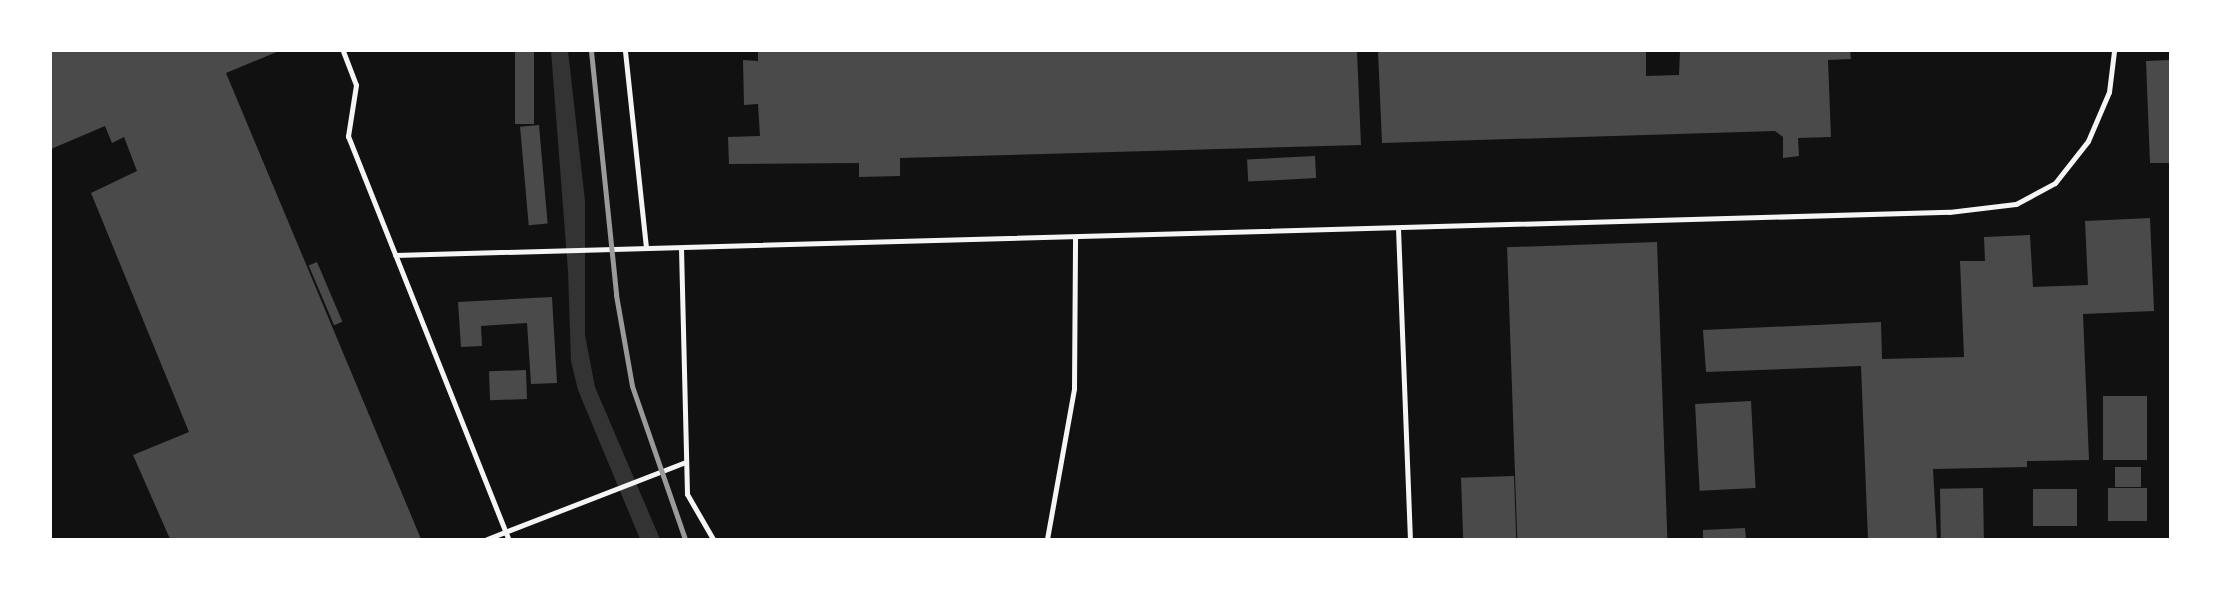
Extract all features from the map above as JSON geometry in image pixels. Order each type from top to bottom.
[{"type":"lane","points":[[343,51],[356,85],[348,136],[508,539]]},
{"type":"lane","points":[[625,51],[646,248]]},
{"type":"lane","points":[[395,255],[1949,212],[2016,204],[2055,183],[2088,141],[2109,92],[2114,51]]},
{"type":"lane","points":[[1398,228],[1410,539]]},
{"type":"lane","points":[[1047,539],[1074,389],[1075,237]]},
{"type":"lane","points":[[681,248],[687,494],[713,539]]},
{"type":"lane","points":[[486,539],[686,462]]},
{"type":"shaded area","points":[[551,51],[568,51],[585,201],[585,335],[595,387],[660,539],[640,539],[578,390],[571,361],[568,271]]},
{"type":"building","points":[[51,51],[279,51],[226,73],[421,539],[170,539],[133,455],[189,432],[91,193],[137,171],[124,137],[112,143],[105,126],[51,149]]},
{"type":"building","points":[[515,51],[534,51],[534,124],[515,124]]},
{"type":"building","points":[[758,51],[1357,51],[1361,145],[900,158],[900,176],[859,177],[859,163],[729,164],[728,137],[760,136],[758,104],[744,105],[743,60],[758,61]]},
{"type":"building","points":[[1378,51],[1646,51],[1646,76],[1679,75],[1680,51],[1850,51],[1851,59],[1828,60],[1831,137],[1798,138],[1799,156],[1783,158],[1783,137],[1775,131],[1382,143]]},
{"type":"building","points":[[2170,60],[2170,163],[2150,163],[2146,61]]},
{"type":"building","points":[[539,125],[548,224],[529,225],[520,127]]},
{"type":"building","points":[[1315,156],[1316,178],[1248,182],[1247,160]]},
{"type":"building","points":[[2150,218],[2154,311],[2083,314],[2089,460],[2027,461],[2027,467],[1933,469],[1937,539],[1868,539],[1861,366],[1706,372],[1703,330],[1881,322],[1882,359],[1964,357],[1960,261],[1985,261],[1984,237],[2030,235],[2033,287],[2088,285],[2085,221]]},
{"type":"building","points":[[1657,242],[1667,539],[1517,539],[1507,247]]},
{"type":"building","points":[[317,262],[342,322],[334,325],[309,266]]},
{"type":"building","points":[[552,297],[557,383],[531,384],[527,323],[481,326],[482,346],[461,347],[458,302]]},
{"type":"building","points":[[526,370],[527,399],[490,400],[489,371]]},
{"type":"building","points":[[2103,396],[2147,396],[2147,460],[2103,460]]},
{"type":"building","points":[[1751,401],[1756,488],[1700,491],[1695,404]]},
{"type":"building","points":[[2115,467],[2141,467],[2141,487],[2115,487]]},
{"type":"building","points":[[1514,476],[1516,539],[1463,539],[1461,478]]},
{"type":"building","points":[[1983,488],[1984,538],[1941,539],[1940,489]]},
{"type":"building","points":[[2108,488],[2147,488],[2147,521],[2108,521]]},
{"type":"building","points":[[2033,489],[2077,489],[2077,526],[2033,526]]},
{"type":"building","points":[[1745,528],[1746,539],[1703,539],[1703,530]]},
{"type":"railway","points":[[591,51],[616,295],[632,386],[685,539]]}]
